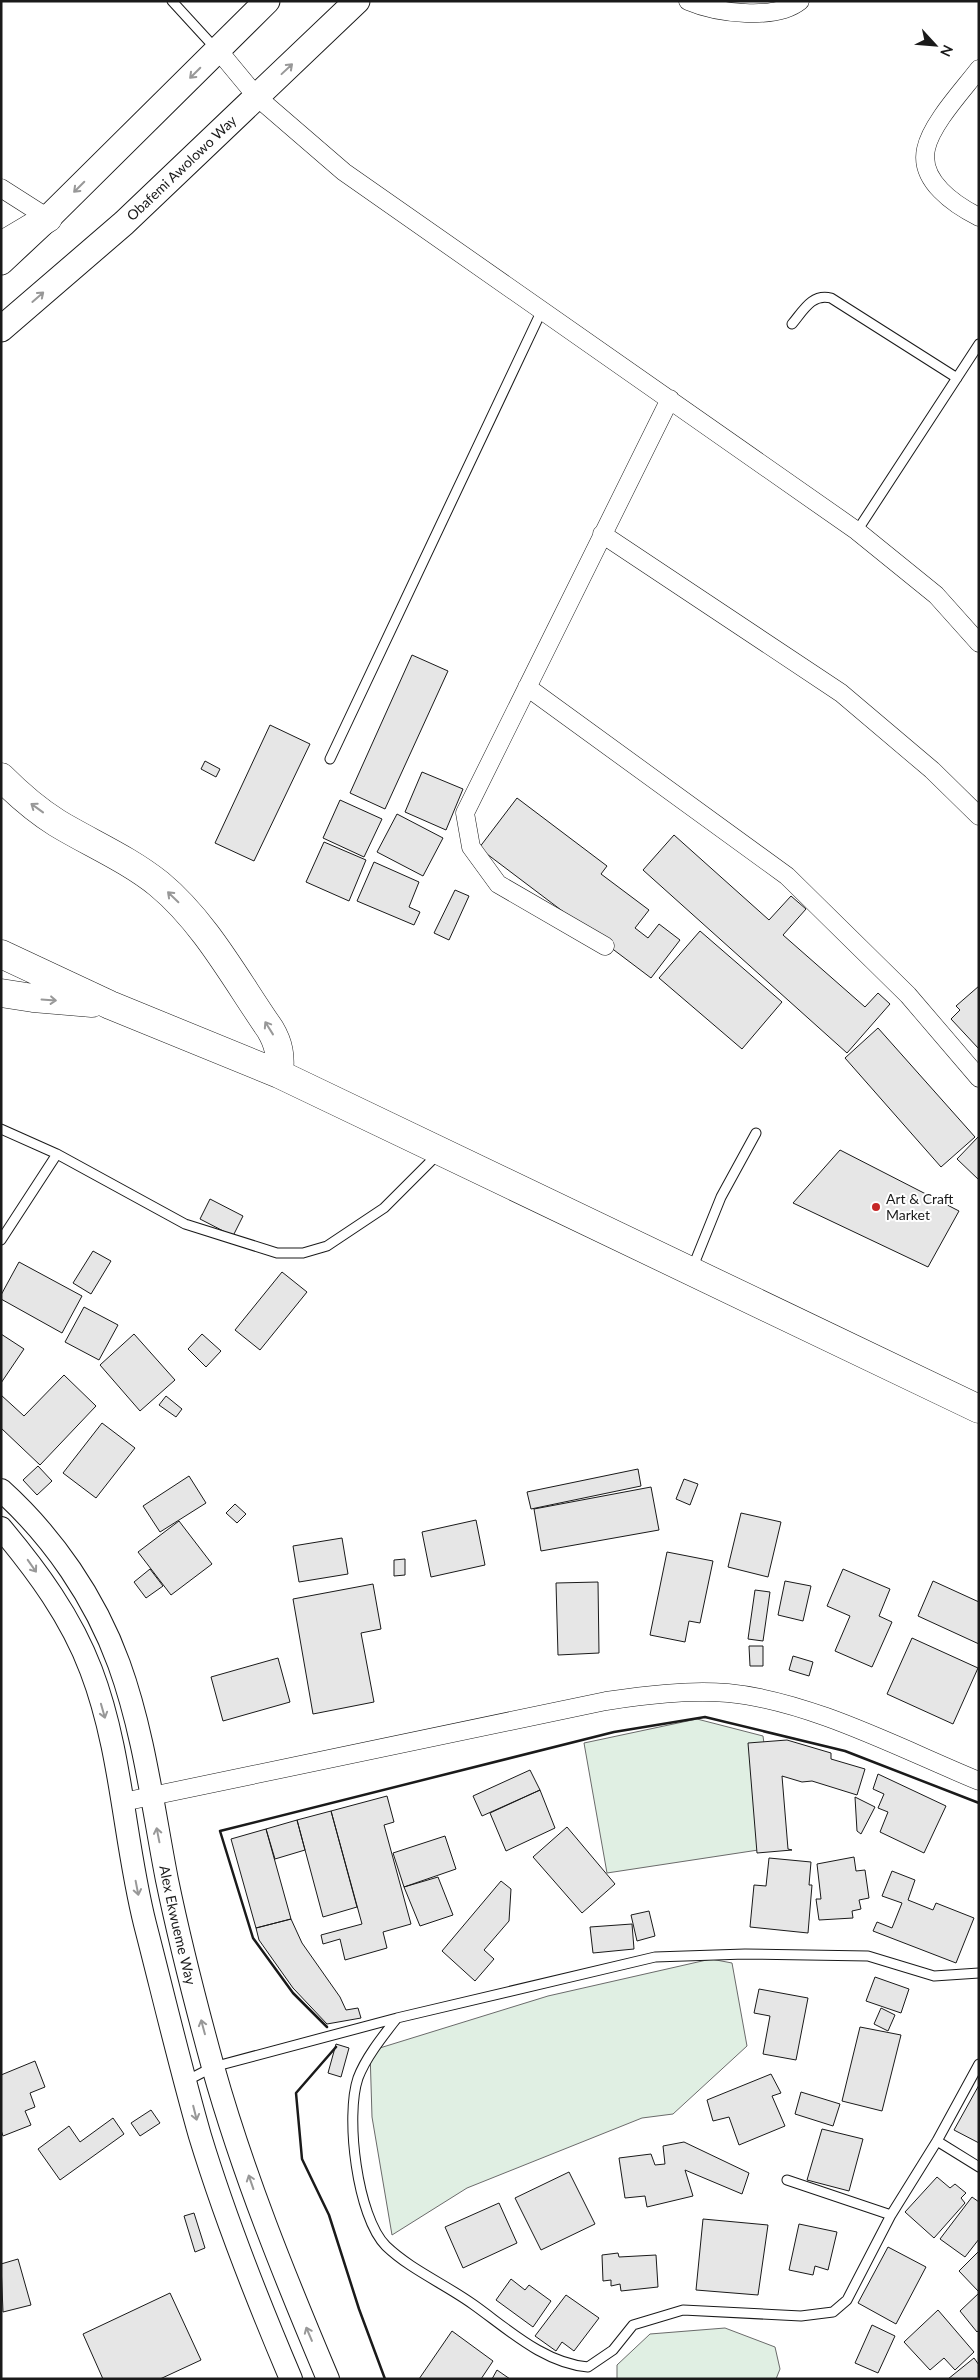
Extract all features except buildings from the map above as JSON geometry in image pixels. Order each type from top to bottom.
[{"type":"main road","points":[[1,262],[48,218],[266,1]]},
{"type":"main road","name":"Obafemi Awolowo Way","points":[[1,329],[124,223],[357,1]]},
{"type":"main road","points":[[1,246],[48,218]]},
{"type":"main road","points":[[1,777],[18,794],[56,822],[158,883],[192,916],[278,1043],[279,1074]]},
{"type":"main road","points":[[1,954],[110,1004],[206,1042],[279,1074],[979,1409]]},
{"type":"main road","points":[[1,993],[33,998],[110,1004]]},
{"type":"street","points":[[688,1],[703,8],[755,13],[794,6],[800,1]]},
{"type":"street","points":[[218,50],[257,97],[344,172],[857,531],[936,595],[979,643]]},
{"type":"street","points":[[979,69],[934,130],[925,150],[928,171],[940,190],[958,206],[979,217]]},
{"type":"street","points":[[1,188],[48,218]]},
{"type":"street","points":[[605,946],[498,884],[471,847],[465,813],[670,399]]},
{"type":"street","points":[[602,534],[841,693],[932,770],[979,816]]},
{"type":"street","points":[[527,687],[787,876],[908,995],[979,1078]]},
{"type":"street","name":"Alex Ekwueme Way","points":[[1,1490],[22,1509],[80,1583],[99,1618],[119,1664],[132,1708],[175,1919],[213,2067],[231,2127],[278,2260],[328,2379]]},
{"type":"street","points":[[1,1528],[28,1560],[55,1598],[92,1670],[106,1719],[123,1802],[137,1890],[200,2136],[248,2274],[292,2379]]},
{"type":"street","points":[[123,1802],[606,1701],[678,1692],[727,1693],[765,1699],[814,1712],[979,1781]]},
{"type":"lane","points":[[172,1],[218,50]]},
{"type":"lane","points":[[792,324],[812,300],[821,296],[830,298],[957,378]]},
{"type":"lane","points":[[330,759],[542,310]]},
{"type":"lane","points":[[857,531],[979,344]]},
{"type":"lane","points":[[1,1129],[57,1154],[185,1224],[276,1253],[303,1253],[327,1246],[384,1208],[442,1151]]},
{"type":"lane","points":[[692,1270],[721,1197],[756,1133]]},
{"type":"lane","points":[[1,1240],[57,1154]]},
{"type":"lane","points":[[186,2081],[213,2067],[397,2018],[655,1957],[745,1954],[868,1956],[934,1976],[979,1973]]},
{"type":"lane","points":[[397,2018],[380,2041],[358,2078],[353,2103],[357,2180],[370,2221],[385,2244],[410,2265],[468,2300],[538,2351],[569,2365],[588,2367],[613,2350],[633,2325],[683,2310],[801,2316],[833,2312],[847,2300],[890,2215],[937,2141],[979,2064]]},
{"type":"lane","points":[[937,2141],[979,2168]]},
{"type":"lane","points":[[787,2180],[890,2215]]},
{"type":"green space","points":[[697,1719],[763,1736],[778,1847],[607,1873],[584,1743]]},
{"type":"green space","points":[[711,1959],[732,1963],[747,2046],[673,2114],[642,2118],[467,2188],[392,2235],[372,2117],[370,2051],[548,1996]]},
{"type":"green space","points":[[725,2328],[775,2347],[780,2369],[776,2379],[617,2379],[617,2365],[650,2334]]},
{"type":"wall","points":[[327,2027],[293,1993],[253,1938],[220,1831],[614,1732],[705,1717],[845,1751],[979,1803]]},
{"type":"wall","points":[[336,2047],[296,2093],[302,2159],[329,2215],[359,2309],[385,2379]]},
{"type":"place","name":"Art & Craft Market","points":[[876,1207]]}]
